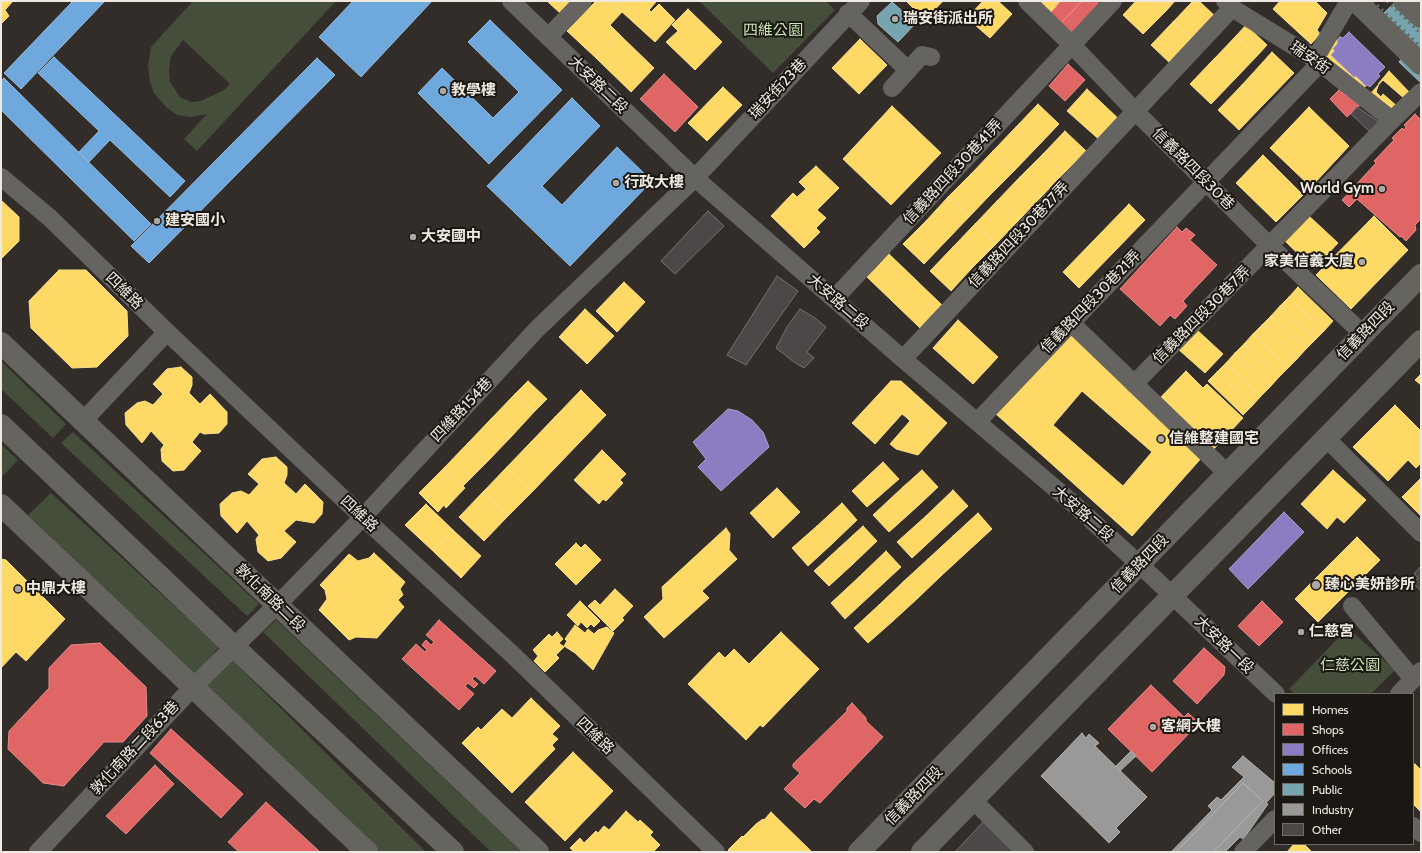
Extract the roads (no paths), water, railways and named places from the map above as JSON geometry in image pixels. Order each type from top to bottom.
[{"type":"main road","points":[[1356,1],[1421,64]]},
{"type":"main road","points":[[1404,1],[1421,17]]},
{"type":"main road","name":"信義路四段","points":[[859,852],[1421,275]]},
{"type":"main road","points":[[922,852],[1421,341]]},
{"type":"main road","name":"敦化南路二段","points":[[1,343],[538,852]]},
{"type":"main road","points":[[1,425],[233,646],[453,852]]},
{"type":"main road","points":[[1,505],[367,852]]},
{"type":"street","name":"大安路二段","points":[[511,1],[695,178],[903,359],[1076,506],[1172,595]]},
{"type":"street","points":[[548,37],[583,1]]},
{"type":"street","name":"信義路四段30巷","points":[[1027,1],[1270,246],[1363,334]]},
{"type":"street","name":"信義路四段30巷41弄","points":[[834,299],[1114,1]]},
{"type":"street","name":"信義路四段30巷21弄","points":[[977,422],[1206,182],[1317,61],[1349,1]]},
{"type":"street","name":"瑞安街","points":[[1229,4],[1317,61],[1392,120]]},
{"type":"street","name":"信義路四段30巷27弄","points":[[903,359],[1136,111],[1229,4]]},
{"type":"street","points":[[855,7],[908,70]]},
{"type":"street","name":"瑞安街23巷","points":[[695,178],[855,7]]},
{"type":"street","points":[[892,88],[922,55],[930,57]]},
{"type":"street","name":"信義路四段30巷7弄","points":[[1134,384],[1421,92]]},
{"type":"street","name":"四維路","points":[[1,177],[50,218],[167,332],[363,517],[514,656],[716,852]]},
{"type":"street","name":"四維路154巷","points":[[233,646],[286,596],[363,517],[537,329],[695,178]]},
{"type":"street","points":[[1071,323],[1228,474]]},
{"type":"street","points":[[83,421],[167,332]]},
{"type":"street","points":[[1326,438],[1421,533]]},
{"type":"street","name":"大安路一段","points":[[1172,595],[1275,693]]},
{"type":"street","points":[[1352,606],[1417,675],[1400,693]]},
{"type":"street","name":"敦化南路二段63巷","points":[[38,852],[233,646]]},
{"type":"street","points":[[973,800],[1025,852]]},
{"type":"street","points":[[1243,852],[1274,820]]},
{"type":"railway","points":[[1373,1],[1421,47]]},
{"type":"railway","points":[[1387,1],[1421,34]]},
{"type":"place","name":"瑞安街派出所","points":[[895,19]]},
{"type":"place","name":"教學樓","points":[[443,91]]},
{"type":"place","name":"行政大樓","points":[[616,183]]},
{"type":"place","name":"World Gym","points":[[1382,189]]},
{"type":"place","name":"建安國小","points":[[157,221]]},
{"type":"place","name":"大安國中","points":[[413,237]]},
{"type":"place","name":"家美信義大廈","points":[[1362,262]]},
{"type":"place","name":"信維整建國宅","points":[[1161,439]]},
{"type":"place","name":"臻心美妍診所","points":[[1316,585]]},
{"type":"place","name":"中鼎大樓","points":[[18,589]]},
{"type":"place","name":"仁慈宮","points":[[1301,632]]},
{"type":"place","name":"客網大樓","points":[[1153,727]]},
{"type":"park label","name":"四維公園","points":[[773,31]]},
{"type":"park label","name":"仁慈公園","points":[[1350,666]]}]
